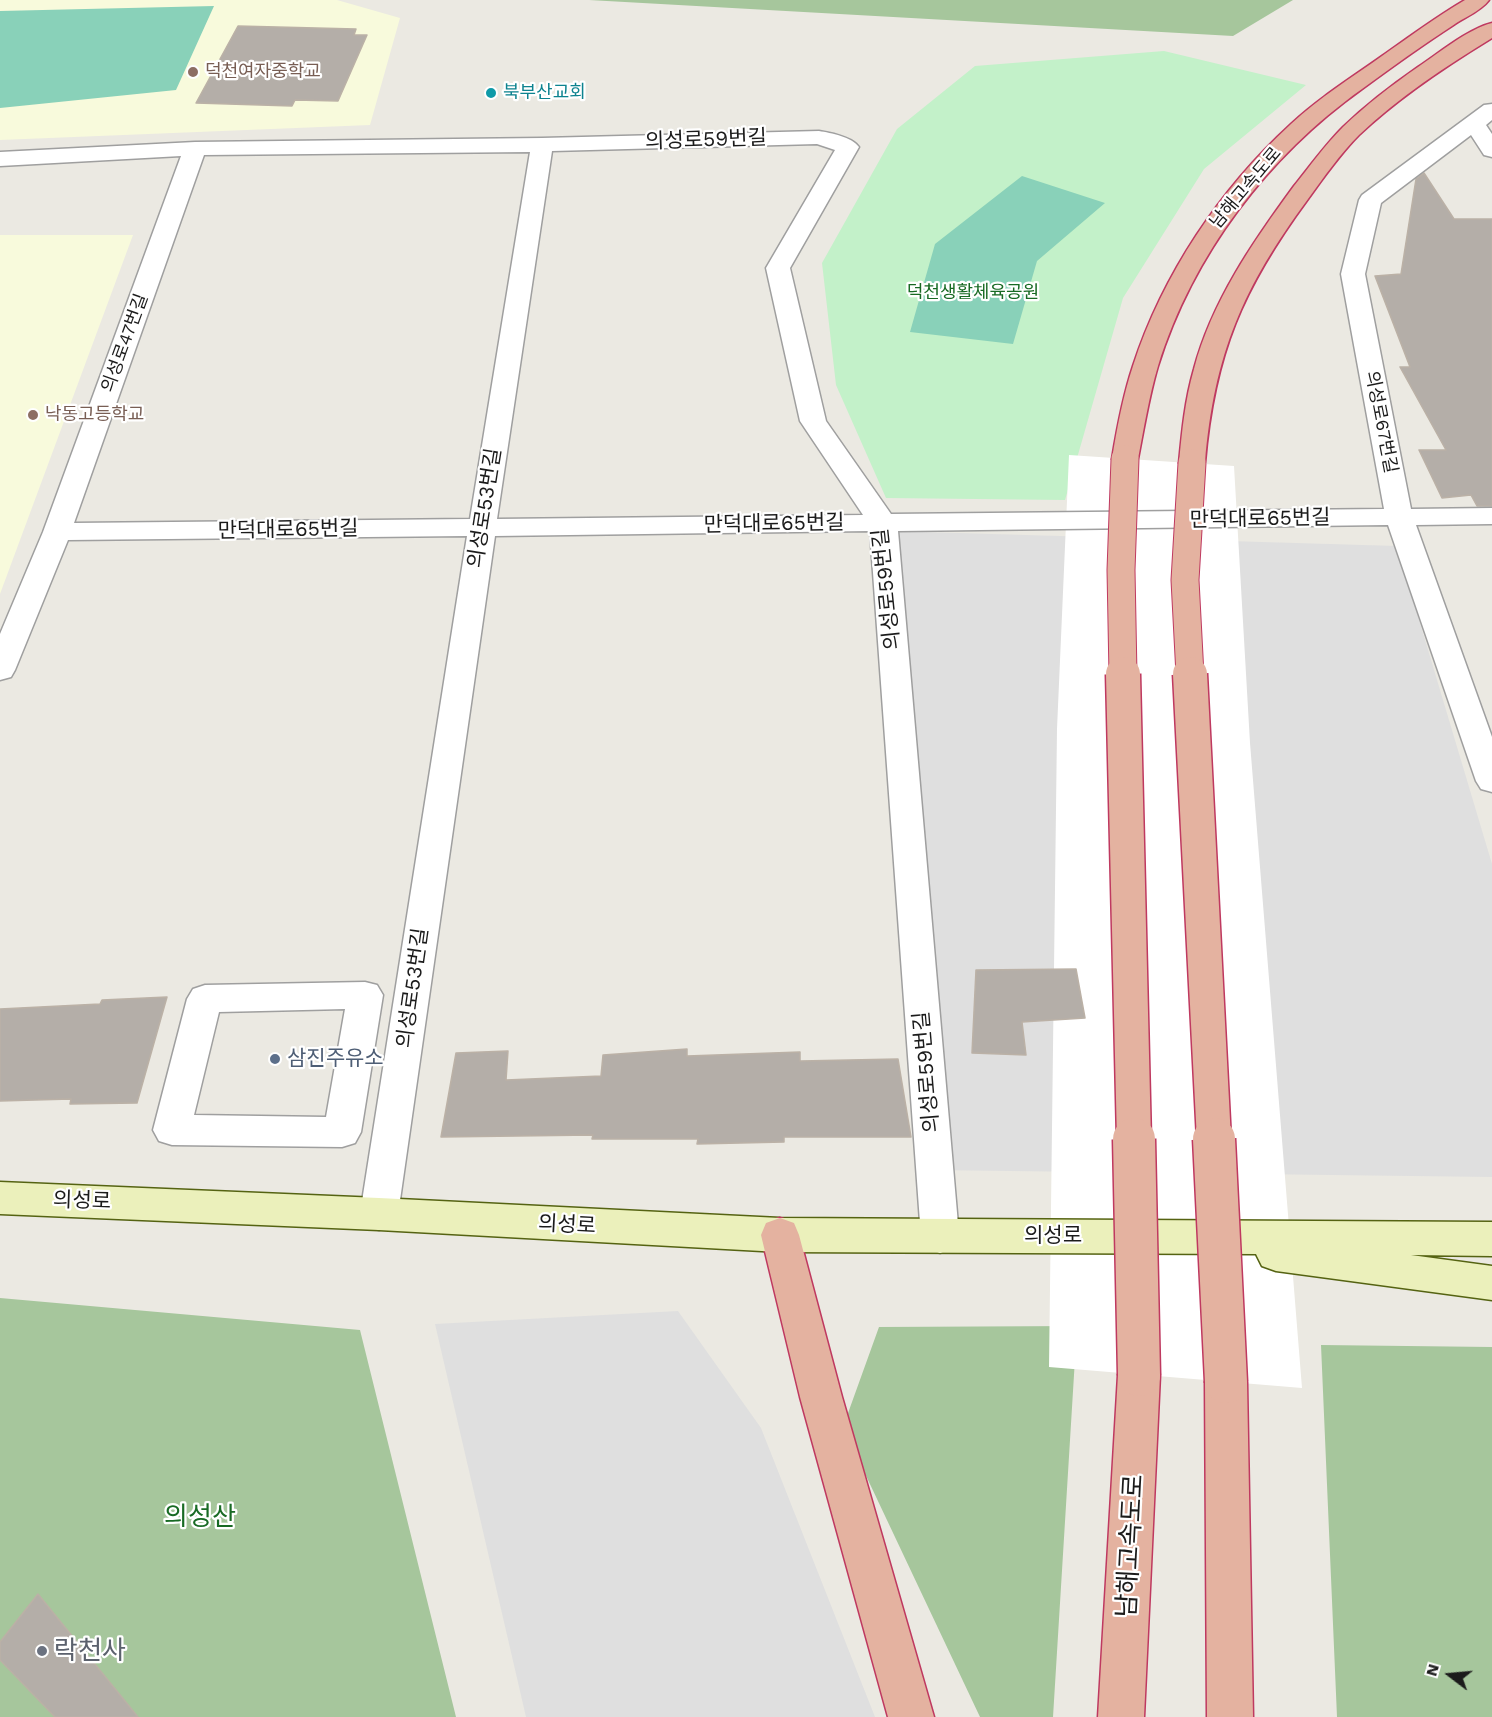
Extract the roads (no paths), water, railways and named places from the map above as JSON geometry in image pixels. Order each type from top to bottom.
[{"type":"highway","name":"남해고속도로","points":[[1120,1717],[1126,1649],[1139,1375],[1122,581],[1125,459],[1138,392],[1154,342],[1183,277],[1212,227],[1229,205],[1297,130],[1330,101],[1456,13],[1479,0]]},
{"type":"highway","points":[[1230,1717],[1226,1382],[1185,580],[1192,463],[1200,395],[1211,355],[1243,280],[1268,237],[1323,163],[1352,131],[1417,77],[1492,29]]},
{"type":"highway","points":[[780,1235],[821,1397],[911,1717]]},
{"type":"main road","name":"의성로","points":[[0,1198],[379,1214],[780,1235],[1134,1235],[1492,1239]]},
{"type":"main road","name":"의성로","points":[[1134,1235],[1492,1283]]},
{"type":"street","points":[[1486,119],[1492,150]]},
{"type":"street","name":"의성로67번길","points":[[1486,119],[1370,200],[1353,274],[1399,517],[1492,782]]},
{"type":"street","name":"의성로59번길","points":[[542,145],[819,137],[848,147],[778,268],[813,421],[883,523],[940,1236]]},
{"type":"street","points":[[0,159],[195,149],[542,145]]},
{"type":"street","name":"의성로53번길","points":[[379,1214],[542,145]]},
{"type":"street","name":"의성로47번길","points":[[0,670],[57,532],[195,149]]},
{"type":"street","name":"만덕대로65번길","points":[[57,532],[1492,516]]},
{"type":"street","points":[[366,995],[342,1132],[172,1130],[205,999],[366,995]]},
{"type":"place","name":"덕천여자중학교","points":[[193,72]]},
{"type":"place","name":"북부산교회","points":[[491,93]]},
{"type":"place","name":"낙동고등학교","points":[[33,415]]},
{"type":"place","name":"삼진주유소","points":[[275,1059]]},
{"type":"place","name":"락천사","points":[[42,1651]]},
{"type":"park label","name":"덕천생활체육공원","points":[[973,293]]},
{"type":"park label","name":"의성산","points":[[200,1517]]}]
